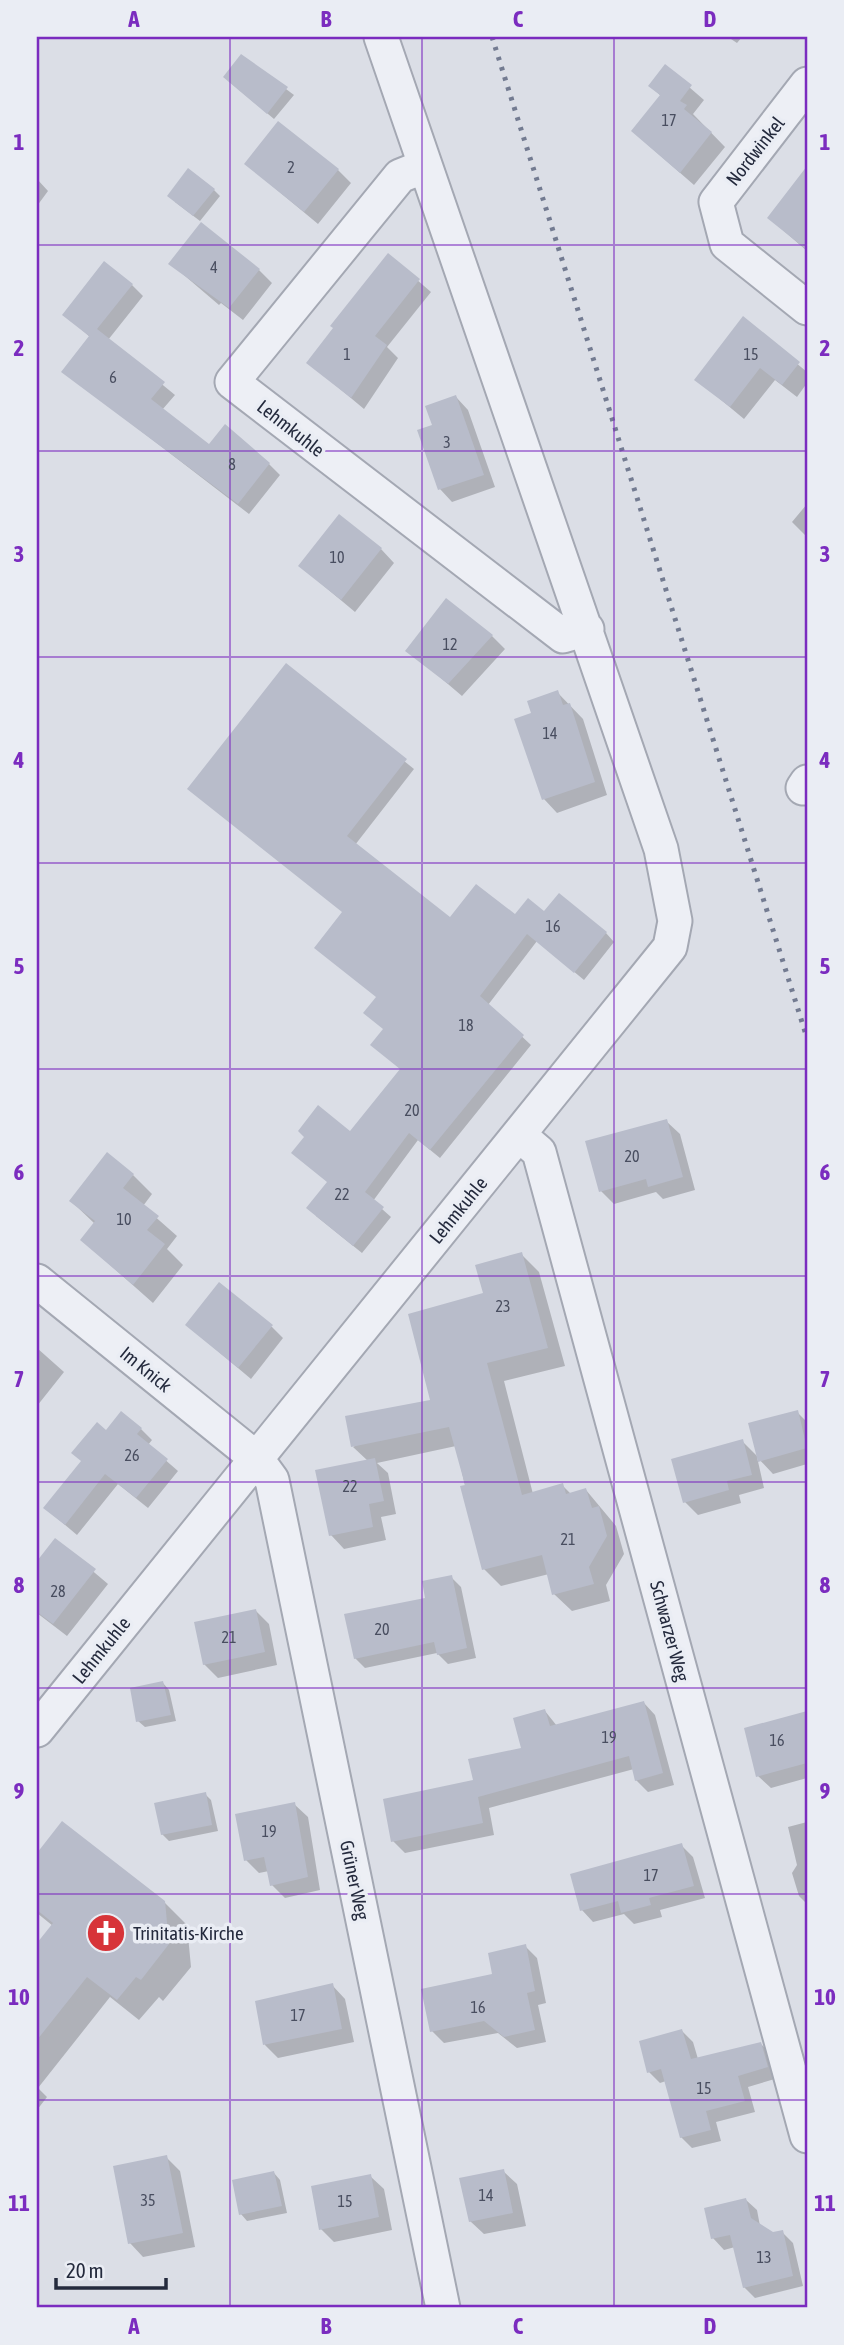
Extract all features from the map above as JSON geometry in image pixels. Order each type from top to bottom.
[{"type":"street","name":"Lehmkuhle","points":[[37,1730],[670,947],[675,921],[662,849],[381,37]]},
{"type":"street","name":"Nordwinkel","points":[[807,84],[716,202],[727,244],[807,308]]},
{"type":"street","name":"Lehmkuhle","points":[[425,166],[400,176],[232,382],[563,636],[587,629]]},
{"type":"street","name":"Schwarzer Weg","points":[[519,1135],[539,1152],[807,2136]]},
{"type":"street","name":"Im Knick","points":[[37,1280],[256,1458]]},
{"type":"street","name":"Grüner Weg","points":[[256,1458],[272,1480],[443,2308]]},
{"type":"building","points":[[241,54],[288,87],[267,114],[223,77]]},
{"type":"building","points":[[665,64],[692,85],[680,101],[687,105],[684,109],[712,132],[680,173],[631,131],[660,95],[648,86]]},
{"type":"building","points":[[278,121],[339,169],[304,212],[244,164]]},
{"type":"building","points":[[807,166],[807,250],[767,218]]},
{"type":"building","points":[[188,168],[215,189],[193,216],[167,196]]},
{"type":"building","points":[[201,222],[260,269],[229,308],[168,264]]},
{"type":"building","points":[[388,253],[420,279],[375,336],[387,345],[351,398],[306,363],[333,328],[330,326]]},
{"type":"building","points":[[104,261],[133,284],[97,329],[165,382],[151,399],[209,444],[225,424],[270,463],[238,504],[61,372],[89,336],[62,315]]},
{"type":"building","points":[[743,316],[800,362],[782,385],[760,368],[730,407],[694,380]]},
{"type":"building","points":[[456,395],[484,475],[438,490],[417,430],[432,425],[425,406]]},
{"type":"building","points":[[339,514],[382,548],[341,600],[298,566]]},
{"type":"building","points":[[446,598],[493,635],[448,684],[405,651]]},
{"type":"building","points":[[286,663],[407,759],[347,836],[450,917],[476,884],[515,914],[528,898],[544,911],[559,893],[607,932],[574,973],[527,934],[480,996],[524,1035],[430,1150],[409,1133],[365,1192],[384,1207],[353,1246],[306,1208],[327,1182],[291,1153],[304,1137],[298,1131],[318,1105],[350,1131],[400,1069],[370,1045],[383,1029],[363,1013],[376,997],[314,948],[342,912],[187,789]]},
{"type":"building","points":[[558,690],[563,705],[570,703],[595,782],[542,800],[514,719],[531,713],[527,701]]},
{"type":"building","points":[[667,1119],[683,1177],[648,1187],[646,1179],[599,1192],[585,1141]]},
{"type":"building","points":[[107,1152],[134,1174],[123,1188],[159,1216],[147,1230],[165,1244],[133,1285],[80,1240],[95,1221],[69,1201]]},
{"type":"building","points":[[522,1252],[548,1348],[487,1363],[522,1495],[563,1483],[566,1494],[586,1488],[592,1508],[599,1506],[607,1536],[589,1567],[594,1584],[552,1595],[542,1555],[482,1570],[460,1486],[465,1485],[449,1427],[351,1447],[345,1416],[430,1400],[408,1314],[483,1293],[475,1265]]},
{"type":"building","points":[[219,1282],[273,1325],[238,1368],[185,1325]]},
{"type":"building","points":[[798,1410],[807,1448],[758,1462],[748,1423]]},
{"type":"building","points":[[121,1411],[142,1428],[137,1434],[168,1459],[136,1498],[105,1474],[65,1525],[43,1508],[81,1461],[71,1453],[97,1422],[106,1430]]},
{"type":"building","points":[[743,1439],[752,1475],[727,1481],[729,1490],[683,1503],[671,1459]]},
{"type":"building","points":[[375,1458],[384,1501],[369,1504],[373,1527],[329,1536],[315,1470]]},
{"type":"building","points":[[55,1538],[96,1569],[53,1624],[37,1612],[37,1561]]},
{"type":"building","points":[[452,1575],[467,1648],[437,1655],[434,1642],[354,1659],[344,1614],[425,1598],[422,1581]]},
{"type":"building","points":[[256,1609],[265,1652],[203,1665],[194,1622]]},
{"type":"building","points":[[163,1681],[171,1715],[136,1722],[130,1688]]},
{"type":"building","points":[[644,1701],[663,1773],[635,1781],[629,1756],[478,1797],[483,1823],[391,1842],[383,1799],[473,1780],[468,1759],[521,1748],[513,1718],[545,1709],[550,1726]]},
{"type":"building","points":[[807,1711],[807,1763],[756,1777],[744,1728]]},
{"type":"building","points":[[206,1792],[212,1825],[161,1835],[154,1803]]},
{"type":"building","points":[[295,1802],[308,1877],[270,1886],[264,1857],[244,1861],[235,1814]]},
{"type":"building","name":"Trinitatis-Kirche","points":[[62,1821],[165,1901],[169,1944],[141,1980],[136,1977],[117,2000],[87,1977],[37,2040],[37,1943],[53,1923],[37,1910],[37,1853]]},
{"type":"building","points":[[682,1843],[694,1886],[649,1898],[651,1905],[621,1913],[618,1901],[580,1911],[570,1874]]},
{"type":"building","points":[[526,1944],[535,1991],[527,1993],[535,2030],[504,2037],[484,2021],[430,2032],[421,1989],[492,1974],[488,1953]]},
{"type":"building","points":[[333,1983],[342,2029],[263,2045],[255,2001]]},
{"type":"building","points":[[682,2029],[691,2059],[761,2042],[768,2067],[738,2076],[745,2101],[706,2111],[711,2130],[680,2138],[661,2069],[647,2073],[639,2041]]},
{"type":"building","points":[[167,2155],[183,2233],[128,2244],[113,2166]]},
{"type":"building","points":[[504,2169],[513,2213],[469,2222],[459,2178]]},
{"type":"building","points":[[274,2171],[282,2206],[239,2215],[232,2180]]},
{"type":"building","points":[[371,2174],[379,2217],[319,2230],[311,2186]]},
{"type":"building","points":[[746,2198],[751,2218],[773,2232],[783,2230],[793,2276],[743,2288],[730,2235],[711,2239],[704,2208]]},
{"type":"railway","points":[[492,37],[807,1038]]},
{"type":"place","name":"Trinitatis-Kirche","points":[[106,1933]]}]
